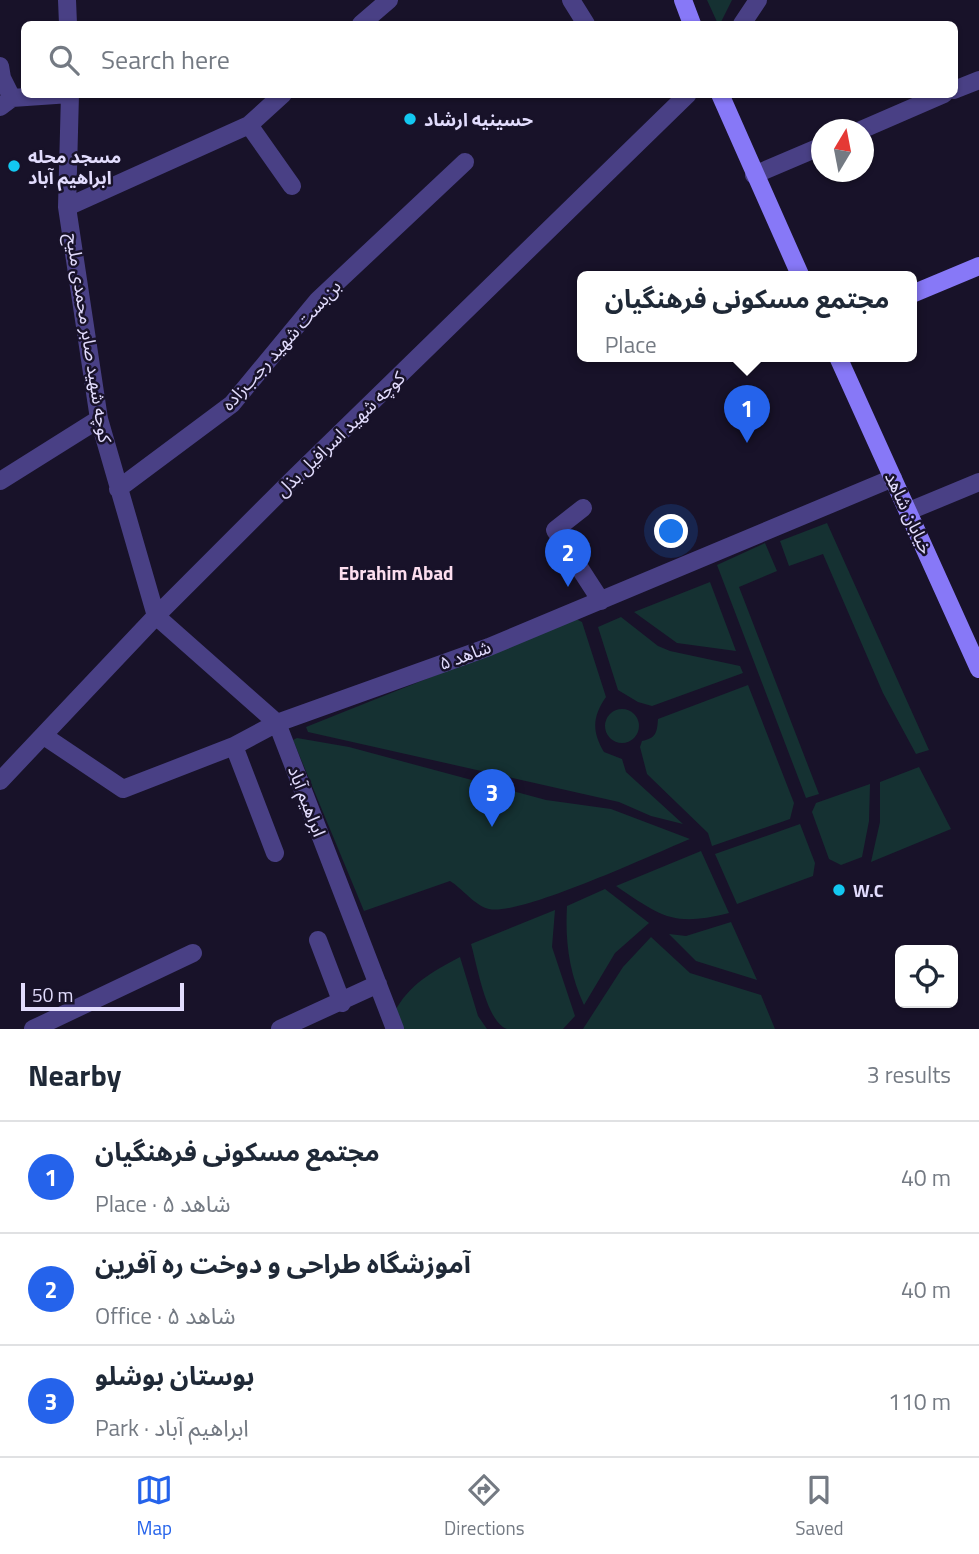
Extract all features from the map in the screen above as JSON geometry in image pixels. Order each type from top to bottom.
[{"type":"main road","points":[[683,0],[691,21]]},
{"type":"main road","points":[[722,98],[798,271]]},
{"type":"main road","points":[[917,293],[979,266]]},
{"type":"main road","name":"خیابان شاهد","points":[[840,362],[979,669]]},
{"type":"street","points":[[67,0],[68,21]]},
{"type":"street","points":[[571,0],[584,21]]},
{"type":"street","points":[[744,21],[758,0]]},
{"type":"street","points":[[365,21],[386,3]]},
{"type":"street","points":[[1,74],[6,103],[42,98]]},
{"type":"street","points":[[958,88],[979,80]]},
{"type":"street","name":"کوچه شهید صابر محمدی ملیح","points":[[70,98],[67,207],[99,419],[156,616]]},
{"type":"street","points":[[67,207],[249,125],[279,98]]},
{"type":"street","name":"کوچه شهید اسرافیل بذل","points":[[0,781],[156,616],[684,98]]},
{"type":"street","points":[[874,124],[935,98]]},
{"type":"street","points":[[249,125],[292,186]]},
{"type":"street","points":[[754,175],[811,150]]},
{"type":"street","name":"بن‌بست شهید رجب‌زاده","points":[[118,489],[232,404],[318,300],[465,162]]},
{"type":"street","points":[[0,481],[99,419]]},
{"type":"street","name":"شاهد ۵","points":[[44,736],[123,789],[234,746],[277,723],[489,648],[893,478]]},
{"type":"street","points":[[909,511],[979,482]]},
{"type":"street","points":[[583,508],[555,530],[601,601]]},
{"type":"street","name":"ابراهیم آباد","points":[[156,616],[277,723],[395,1029]]},
{"type":"street","points":[[234,746],[275,853]]},
{"type":"street","points":[[318,940],[342,1003]]},
{"type":"street","points":[[33,1029],[193,953]]},
{"type":"street","points":[[280,1029],[342,1003],[378,984]]},
{"type":"green space","points":[[707,0],[732,0],[722,21],[717,21]]},
{"type":"green space","points":[[827,523],[929,750],[916,754],[883,693],[823,554],[789,566],[780,541]]},
{"type":"green space","points":[[765,543],[777,571],[739,587],[819,794],[806,798],[717,565]]},
{"type":"green space","points":[[710,582],[736,651],[677,643],[634,612]]},
{"type":"green space","points":[[621,617],[658,646],[740,666],[743,673],[652,706],[638,702],[618,690],[598,627]]},
{"type":"green space","points":[[576,619],[582,622],[606,697],[598,711],[595,724],[600,745],[604,752],[622,759],[626,772],[683,824],[651,816],[619,802],[308,732],[306,727]]},
{"type":"green space","points":[[748,685],[794,803],[790,819],[712,846],[708,833],[647,774],[640,747],[642,741],[655,734],[658,719]]},
{"type":"green space","points":[[622,709],[634,714],[639,726],[634,738],[622,743],[610,738],[605,726],[610,714]]},
{"type":"green space","points":[[297,738],[349,747],[546,800],[611,809],[690,839],[557,894],[505,909],[484,907],[450,881],[364,911],[293,740]]},
{"type":"green space","points":[[919,767],[951,829],[871,862],[880,822],[880,782]]},
{"type":"green space","points":[[870,784],[869,821],[862,857],[841,865],[829,859],[812,812],[816,803]]},
{"type":"green space","points":[[800,824],[815,863],[813,876],[737,904],[715,854]]},
{"type":"green space","points":[[701,851],[729,913],[681,919],[657,912],[616,886]]},
{"type":"green space","points":[[605,889],[649,923],[615,953],[584,1005],[569,956],[567,906]]},
{"type":"green space","points":[[555,910],[552,947],[575,1016],[563,1029],[507,1029],[493,1016],[479,978],[471,944]]},
{"type":"green space","points":[[731,922],[757,980],[696,961],[669,934],[686,936]]},
{"type":"green space","points":[[651,937],[690,973],[761,995],[775,1029],[583,1029],[623,967]]},
{"type":"green space","points":[[460,957],[478,1016],[487,1029],[401,1029],[394,1013],[407,994],[431,974]]},
{"type":"place","name":"حسینیه ارشاد","points":[[410,119]]},
{"type":"place","name":"مسجد محله ابراهیم آباد","points":[[14,166]]},
{"type":"place","name":"مجتمع مسکونی فرهنگیان","points":[[747,443]]},
{"type":"place","name":"آموزشگاه طراحی و دوخت ره آفرین","points":[[568,587]]},
{"type":"place","name":"بوستان بوشلو","points":[[492,827]]},
{"type":"place","name":"W.C","points":[[839,890]]},
{"type":"district","name":"Ebrahim Abad","points":[[396,572]]}]
